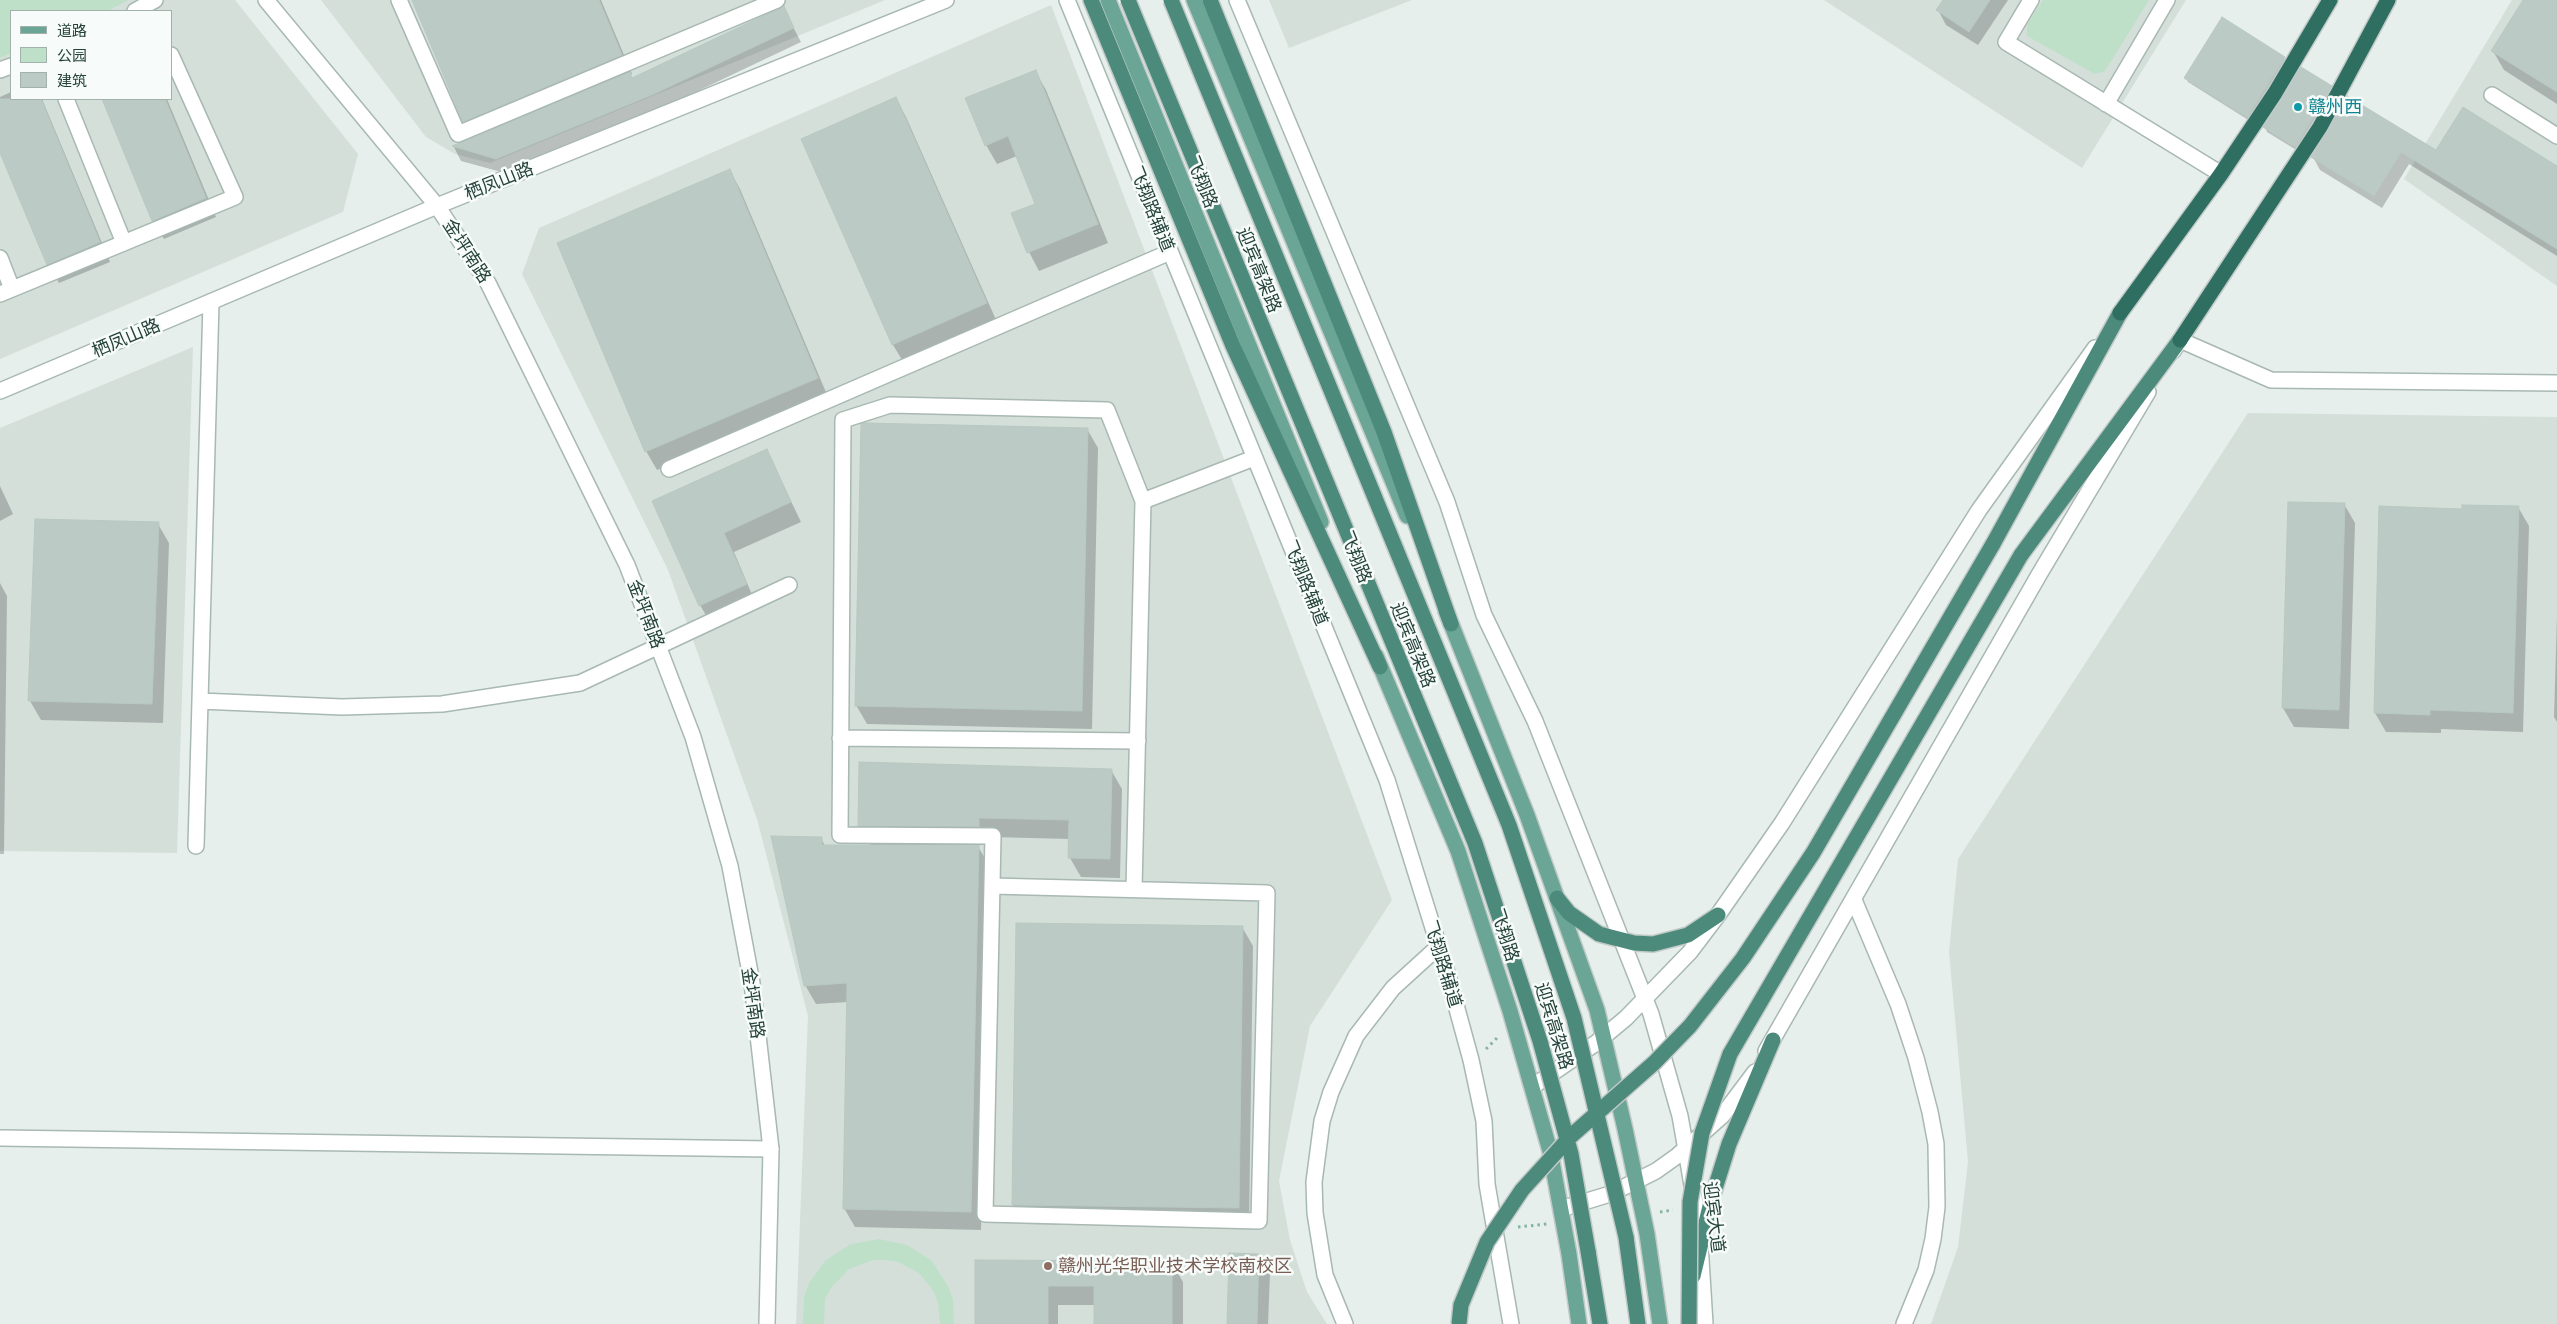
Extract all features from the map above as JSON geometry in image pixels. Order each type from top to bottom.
[{"type":"highway","points":[[1091,0],[1233,346],[1380,667]]},
{"type":"highway","name":"迎宾高架路","points":[[1128,0],[1476,843],[1540,1041],[1571,1154],[1600,1324]]},
{"type":"highway","name":"迎宾高架路","points":[[1171,0],[1508,825],[1574,1018],[1626,1238],[1638,1324]]},
{"type":"highway","points":[[1210,0],[1384,432],[1451,624]]},
{"type":"highway","points":[[1458,1324],[1461,1304],[1487,1242],[1522,1190],[1571,1136],[1654,1063],[1690,1026],[1743,958],[1813,853],[1993,544],[2120,313],[2221,174],[2275,94],[2330,0]]},
{"type":"highway","points":[[1689,1324],[1690,1202],[1702,1133],[1730,1054],[2021,555],[2180,340],[2320,127],[2388,0]]},
{"type":"highway","points":[[1557,898],[1583,924],[1599,934],[1622,941],[1653,944],[1670,941],[1688,935],[1718,915]]},
{"type":"highway","points":[[1685,1324],[1700,1244],[1729,1144],[1773,1040]]},
{"type":"main road","name":"飞翔路","points":[[1108,0],[1380,667],[1458,851],[1510,1011],[1550,1151],[1569,1254],[1579,1324]]},
{"type":"main road","points":[[1194,0],[1451,624],[1557,898],[1596,1010],[1603,1037],[1647,1234],[1660,1324]]},
{"type":"street","name":"金坪南路","points":[[266,0],[437,206],[493,292],[627,564],[693,737],[730,866],[752,983],[771,1149],[767,1324]]},
{"type":"street","points":[[399,0],[458,134],[777,0]]},
{"type":"street","name":"栖凤山路","points":[[0,391],[437,206],[946,0]]},
{"type":"street","name":"飞翔路辅道","points":[[1067,0],[1387,780],[1471,1060],[1484,1121],[1487,1184],[1511,1324]]},
{"type":"street","points":[[1237,0],[1447,502],[1484,615],[1535,721],[1645,1000]]},
{"type":"street","points":[[2031,0],[2006,42],[2221,174]]},
{"type":"street","points":[[2106,104],[2167,0]]},
{"type":"street","points":[[0,258],[6,292],[235,196],[172,57]]},
{"type":"street","points":[[2492,95],[2557,136]]},
{"type":"street","points":[[66,100],[124,242]]},
{"type":"street","points":[[669,469],[1170,252]]},
{"type":"street","points":[[196,846],[211,302]]},
{"type":"street","points":[[1532,1087],[1603,1037],[1645,1000],[1690,952],[1782,823],[1979,510],[2120,313]]},
{"type":"street","points":[[1561,1209],[1610,1194],[1636,1182],[1686,1150],[1722,1116],[1742,1092],[1854,900],[2040,573],[2180,340],[2271,380],[2557,383]]},
{"type":"street","points":[[992,886],[1134,890],[1267,893],[1259,1221],[985,1214],[992,836],[840,836],[843,420],[890,405],[1107,410],[1143,501],[1134,890]]},
{"type":"street","points":[[1143,501],[1254,458]]},
{"type":"street","points":[[200,701],[342,707],[442,704],[580,684],[789,585]]},
{"type":"street","points":[[840,738],[1138,741]]},
{"type":"street","points":[[1854,900],[1898,1004],[1918,1067],[1936,1144],[1937,1207],[1933,1239],[1923,1277],[1904,1324]]},
{"type":"street","points":[[1344,1324],[1326,1275],[1315,1213],[1314,1182],[1322,1121],[1331,1092],[1356,1036],[1393,988],[1438,947]]},
{"type":"street","name":"迎宾大道","points":[[1645,1000],[1680,1116],[1700,1244],[1705,1324]]},
{"type":"street","points":[[0,1138],[771,1149]]},
{"type":"shaded area","points":[[0,0],[235,0],[358,154],[343,212],[0,359]]},
{"type":"shaded area","points":[[321,0],[885,0],[490,163],[455,154],[426,137]]},
{"type":"shaded area","points":[[1269,0],[1412,0],[1289,48]]},
{"type":"shaded area","points":[[1824,0],[2186,0],[2082,168]]},
{"type":"shaded area","points":[[2512,0],[2557,0],[2557,286],[2404,179]]},
{"type":"shaded area","points":[[1051,5],[1392,900],[1310,1026],[1279,1181],[1290,1240],[1307,1292],[1327,1324],[796,1324],[808,1016],[757,819],[668,570],[522,274],[539,228]]},
{"type":"shaded area","points":[[193,347],[177,853],[0,851],[0,428]]},
{"type":"shaded area","points":[[2248,413],[2557,417],[2557,1324],[1931,1324],[1958,1247],[1968,1162],[1949,952],[1958,859]]},
{"type":"green space","points":[[0,0],[128,0],[110,10],[10,10],[10,53],[0,58]]},
{"type":"green space","points":[[2043,0],[2149,0],[2105,71],[2095,74],[2027,36],[2027,25]]},
{"type":"green space","points":[[879,1239],[907,1245],[932,1261],[948,1286],[953,1299],[954,1324],[940,1324],[938,1304],[934,1292],[919,1273],[898,1262],[873,1260],[849,1269],[831,1288],[825,1299],[824,1324],[803,1324],[804,1297],[809,1283],[826,1260],[851,1244]]},
{"type":"building","points":[[412,0],[599,0],[622,55],[463,122]]},
{"type":"building","points":[[1943,0],[1990,0],[1969,32],[1936,10]]},
{"type":"building","points":[[2523,0],[2557,0],[2557,92],[2491,51]]},
{"type":"building","points":[[784,6],[794,28],[654,94],[496,159],[452,146],[630,72],[632,78]]},
{"type":"building","points":[[2222,17],[2285,57],[2247,117],[2184,78]]},
{"type":"building","points":[[2301,67],[2332,86],[2295,147],[2263,127]]},
{"type":"building","points":[[1036,70],[1098,224],[1027,253],[1011,213],[1035,204],[1008,136],[985,146],[965,98]]},
{"type":"building","points":[[2347,96],[2436,150],[2463,107],[2557,166],[2557,249],[2401,152],[2374,196],[2311,157]]},
{"type":"building","points":[[896,97],[987,303],[892,345],[801,139]]},
{"type":"building","points":[[0,99],[41,100],[100,242],[47,265],[0,153]]},
{"type":"building","points":[[102,100],[165,100],[206,198],[152,221]]},
{"type":"building","points":[[730,169],[818,378],[645,452],[557,243]]},
{"type":"building","points":[[861,424],[1088,428],[1082,711],[855,706]]},
{"type":"building","points":[[767,449],[791,502],[724,533],[747,584],[699,606],[652,501]]},
{"type":"building","points":[[2288,502],[2345,503],[2339,710],[2282,708]]},
{"type":"building","points":[[2462,505],[2519,506],[2513,713],[2430,710],[2430,715],[2374,713],[2379,506],[2462,509]]},
{"type":"building","points":[[35,519],[159,522],[152,704],[28,701]]},
{"type":"building","points":[[859,762],[1112,769],[1110,859],[1068,858],[1069,820],[979,818],[979,827],[858,826]]},
{"type":"building","points":[[771,836],[822,837],[822,845],[979,845],[971,1212],[843,1209],[847,983],[804,986]]},
{"type":"building","points":[[1016,923],[1243,926],[1239,1208],[1012,1205]]},
{"type":"building","points":[[1229,1253],[1259,1254],[1257,1324],[1227,1324]]},
{"type":"building","points":[[975,1260],[1172,1261],[1172,1324],[1094,1324],[1094,1286],[1048,1286],[1048,1324],[975,1324]]},
{"type":"place","name":"赣州西","points":[[2298,107]]},
{"type":"place","name":"赣州光华职业技术学校南校区","points":[[1048,1266]]}]
